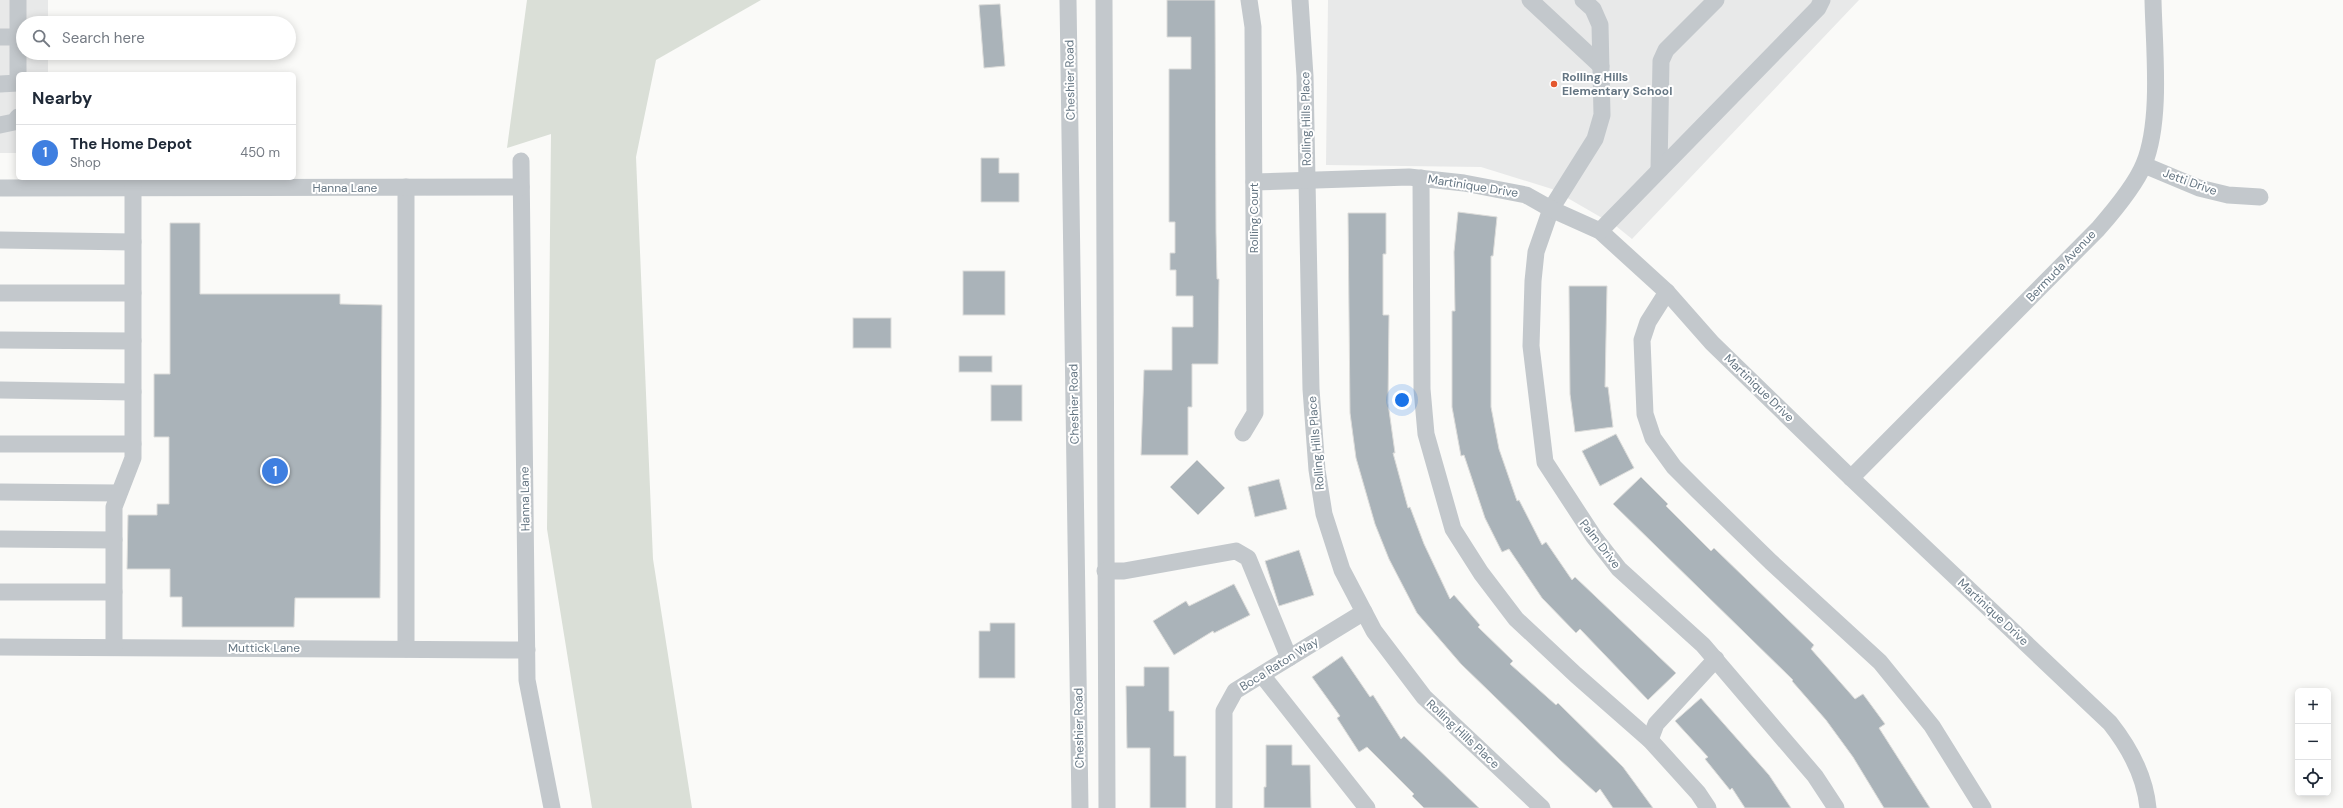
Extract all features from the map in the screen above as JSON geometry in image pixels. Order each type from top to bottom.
[{"type":"street","points":[[18,0],[18,16]]},
{"type":"street","name":"Cheshier Road","points":[[1068,0],[1080,808]]},
{"type":"street","points":[[1104,0],[1107,808]]},
{"type":"street","name":"Rolling Court","points":[[1243,433],[1255,413],[1253,27],[1249,0]]},
{"type":"street","name":"Rolling Hills Place","points":[[1300,0],[1305,76],[1311,389],[1317,470],[1326,521],[1342,570],[1374,631],[1424,697],[1542,808]]},
{"type":"street","points":[[1530,0],[1601,66]]},
{"type":"street","name":"Palm Drive","points":[[1583,0],[1593,9],[1600,25],[1602,115],[1595,139],[1551,209],[1536,252],[1533,281],[1531,346],[1545,462],[1594,538],[1619,569],[1703,645],[1815,776],[1836,808]]},
{"type":"street","points":[[1659,169],[1661,61],[1666,50],[1716,0]]},
{"type":"street","points":[[1600,231],[1818,8],[1822,0]]},
{"type":"street","name":"Bermuda Avenue","points":[[1851,478],[2098,229],[2112,213],[2144,165],[2155,122],[2153,0]]},
{"type":"street","points":[[0,37],[16,37]]},
{"type":"street","points":[[18,60],[18,72]]},
{"type":"street","points":[[0,84],[16,83]]},
{"type":"street","points":[[0,125],[14,122],[16,120]]},
{"type":"street","name":"Hanna Lane","points":[[521,161],[527,680],[552,808]]},
{"type":"street","name":"Jetti Drive","points":[[2144,165],[2199,188],[2228,195],[2260,197]]},
{"type":"street","points":[[1421,178],[1422,389],[1426,434],[1453,529],[1481,573],[1516,619],[1576,676],[1650,740],[1698,793],[1708,808]]},
{"type":"street","name":"Martinique Drive","points":[[1254,182],[1421,178],[1464,183],[1526,195],[1551,209],[1600,231],[1667,292],[1712,343],[1851,478],[2110,723],[2132,755],[2143,785],[2148,808]]},
{"type":"street","name":"Hanna Lane","points":[[0,188],[521,187]]},
{"type":"street","points":[[114,647],[114,507],[133,458],[133,188]]},
{"type":"street","points":[[406,188],[406,649]]},
{"type":"street","points":[[0,240],[133,242]]},
{"type":"street","points":[[1667,292],[1648,322],[1642,340],[1645,414],[1653,438],[1674,467],[1698,491],[1771,562],[1880,662],[1932,726],[1983,808]]},
{"type":"street","points":[[0,293],[133,294]]},
{"type":"street","points":[[0,340],[133,341]]},
{"type":"street","points":[[0,390],[133,392]]},
{"type":"street","points":[[0,444],[133,444]]},
{"type":"street","points":[[0,492],[119,493]]},
{"type":"street","points":[[0,540],[114,540]]},
{"type":"street","points":[[1105,571],[1124,571],[1236,551],[1248,558],[1289,658]]},
{"type":"street","points":[[0,592],[114,592]]},
{"type":"street","name":"Boca Raton Way","points":[[1224,808],[1224,711],[1235,691],[1364,612]]},
{"type":"street","name":"Muttick Lane","points":[[0,647],[527,650]]},
{"type":"street","points":[[1650,740],[1656,724],[1716,660]]},
{"type":"street","points":[[1262,675],[1367,808]]},
{"type":"shaded area","points":[[0,0],[48,0],[48,16],[16,16],[16,60],[48,60],[48,72],[16,72],[16,153],[0,153]]},
{"type":"shaded area","points":[[527,0],[761,0],[656,60],[636,157],[653,559],[692,808],[592,808],[547,529],[551,134],[507,148]]},
{"type":"shaded area","name":"Rolling Hills Elementary School","points":[[1328,0],[1859,0],[1632,239],[1616,226],[1552,189],[1481,167],[1326,165]]},
{"type":"building","points":[[1167,0],[1215,0],[1216,232],[1217,279],[1219,279],[1218,364],[1192,364],[1192,407],[1188,407],[1188,455],[1141,455],[1144,370],[1172,370],[1172,327],[1193,327],[1193,296],[1176,296],[1176,270],[1170,270],[1170,253],[1175,253],[1175,222],[1169,222],[1169,69],[1191,69],[1191,37],[1167,37]]},
{"type":"building","points":[[1000,4],[1005,66],[984,68],[979,5]]},
{"type":"building","points":[[981,158],[999,158],[999,173],[1019,173],[1019,202],[981,202]]},
{"type":"building","points":[[1458,212],[1497,217],[1493,256],[1491,256],[1491,407],[1499,449],[1517,501],[1519,500],[1542,545],[1546,542],[1572,580],[1575,577],[1676,673],[1648,700],[1580,629],[1576,633],[1542,598],[1509,549],[1502,552],[1485,518],[1464,455],[1461,456],[1452,407],[1452,311],[1455,311],[1454,252]]},
{"type":"building","points":[[1348,213],[1386,213],[1386,254],[1383,254],[1383,315],[1389,315],[1388,403],[1395,453],[1393,453],[1408,508],[1410,507],[1424,544],[1450,599],[1454,595],[1480,625],[1478,627],[1513,661],[1510,664],[1556,705],[1558,703],[1623,767],[1653,808],[1613,808],[1600,789],[1596,793],[1559,759],[1461,664],[1417,613],[1389,559],[1375,524],[1356,458],[1350,413]]},
{"type":"building","points":[[170,223],[200,223],[200,294],[340,294],[340,304],[382,305],[380,598],[295,598],[294,627],[182,627],[182,597],[170,597],[170,569],[127,569],[128,515],[157,515],[157,504],[169,504],[169,437],[154,437],[154,374],[170,374]]},
{"type":"building","points":[[963,271],[1005,271],[1005,315],[963,315]]},
{"type":"building","points":[[1569,286],[1607,286],[1605,387],[1608,387],[1613,427],[1575,432],[1570,394]]},
{"type":"building","points":[[853,318],[891,318],[891,348],[853,348]]},
{"type":"building","points":[[959,356],[992,356],[992,372],[959,372]]},
{"type":"building","points":[[991,385],[1022,385],[1022,421],[991,421]]},
{"type":"building","points":[[1616,434],[1634,468],[1600,486],[1582,451]]},
{"type":"building","points":[[1197,460],[1225,488],[1198,515],[1170,487]]},
{"type":"building","points":[[1641,477],[1668,504],[1666,506],[1711,551],[1714,548],[1814,645],[1811,649],[1855,699],[1863,694],[1885,724],[1879,728],[1930,808],[1884,808],[1853,757],[1826,720],[1792,681],[1793,680],[1613,504]]},
{"type":"building","points":[[1279,479],[1287,509],[1255,517],[1248,487]]},
{"type":"building","points":[[1299,550],[1314,595],[1279,606],[1265,561]]},
{"type":"building","points":[[1234,584],[1250,615],[1214,633],[1213,631],[1174,655],[1153,621],[1186,601],[1189,606]]},
{"type":"building","points":[[990,623],[1015,623],[1015,678],[979,678],[979,631],[990,631]]},
{"type":"building","points":[[1342,656],[1370,697],[1373,695],[1401,739],[1404,736],[1479,808],[1424,808],[1412,796],[1414,794],[1367,747],[1359,752],[1337,718],[1340,716],[1312,677]]},
{"type":"building","points":[[1144,667],[1169,667],[1169,711],[1174,711],[1174,756],[1186,756],[1186,808],[1150,808],[1150,748],[1127,748],[1126,686],[1144,686]]},
{"type":"building","points":[[1701,698],[1769,775],[1791,808],[1745,808],[1732,788],[1730,790],[1705,759],[1708,757],[1675,721]]},
{"type":"building","points":[[1266,745],[1292,745],[1292,765],[1310,765],[1311,808],[1264,808],[1264,787],[1266,787]]},
{"type":"place","name":"Rolling Hills Elementary School","points":[[1554,84]]},
{"type":"place","name":"The Home Depot","points":[[275,471]]}]
